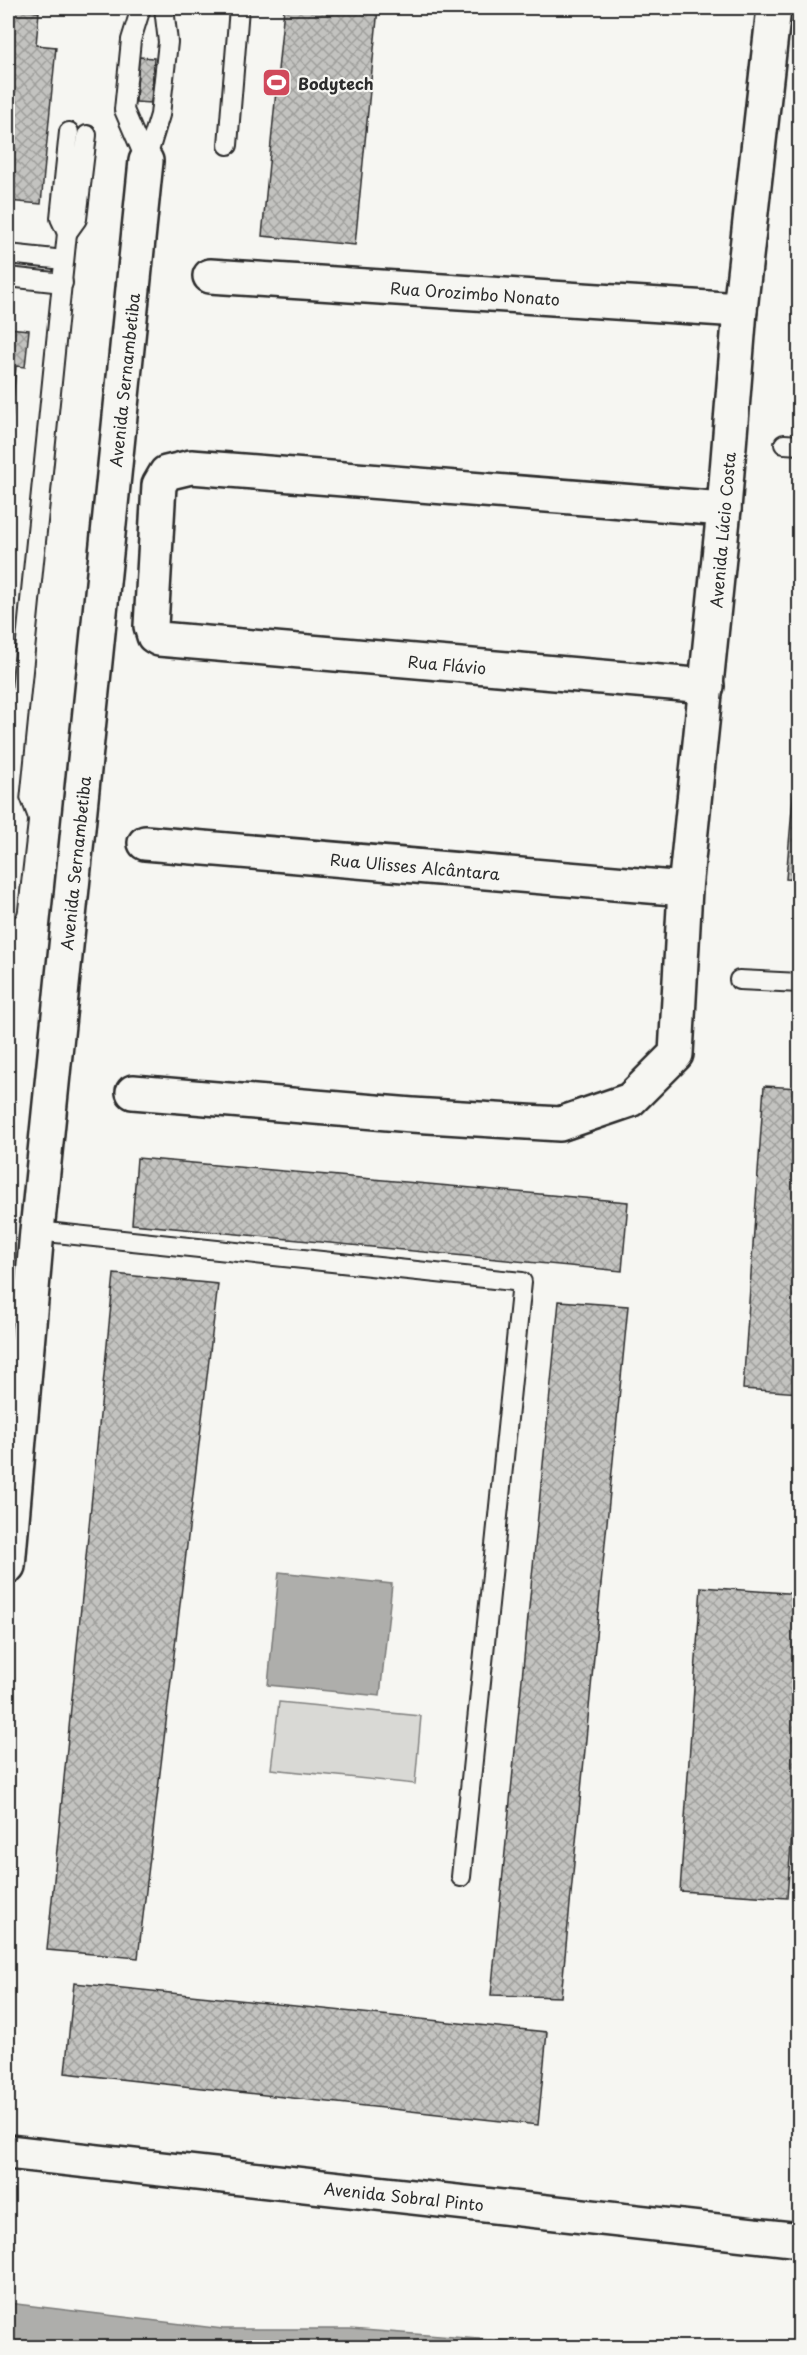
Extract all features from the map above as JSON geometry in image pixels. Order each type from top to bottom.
[{"type":"street","name":"Avenida Lúcio Costa","points":[[134,1092],[412,1115],[560,1124],[630,1100],[676,1054],[685,889],[724,509],[740,310],[774,8]]},
{"type":"street","name":"Avenida Sernambetiba","points":[[8,1566],[37,1231],[146,161]]},
{"type":"street","name":"Rua Orozimbo Nonato","points":[[210,276],[740,310]]},
{"type":"street","name":"Rua Flávio","points":[[707,686],[159,639],[154,636],[151,626],[159,485],[166,473],[191,467],[724,509]]},
{"type":"street","name":"Rua Ulisses Alcântara","points":[[145,843],[685,889]]},
{"type":"street","name":"Avenida Sobral Pinto","points":[[8,2152],[800,2240]]},
{"type":"lane","points":[[141,8],[131,40],[123,110],[146,161]]},
{"type":"lane","points":[[146,161],[160,115],[168,42],[164,8]]},
{"type":"lane","points":[[228,145],[238,8]]},
{"type":"lane","points":[[8,909],[18,820],[9,793],[11,730],[67,233],[77,219],[78,133]]},
{"type":"lane","points":[[8,254],[64,260]]},
{"type":"lane","points":[[8,278],[63,283]]},
{"type":"lane","points":[[739,980],[800,983]]},
{"type":"lane","points":[[37,1231],[522,1282],[461,1877]]},
{"type":"shaded area","points":[[279,1572],[392,1584],[380,1696],[268,1685]]},
{"type":"shaded area","points":[[279,1702],[421,1716],[415,1784],[271,1769]]},
{"type":"shaded area","points":[[8,2303],[223,2329],[350,2329],[580,2347],[8,2347]]},
{"type":"building","points":[[284,8],[378,8],[355,245],[262,236]]},
{"type":"building","points":[[8,9],[39,12],[36,45],[56,47],[41,204],[8,201]]},
{"type":"building","points":[[139,57],[154,58],[151,103],[136,102]]},
{"type":"building","points":[[8,328],[29,330],[25,367],[16,366],[8,457]]},
{"type":"building","points":[[800,716],[800,880],[786,879]]},
{"type":"building","points":[[764,1086],[800,1088],[800,1393],[743,1389]]},
{"type":"building","points":[[137,1158],[628,1202],[622,1271],[132,1224]]},
{"type":"building","points":[[114,1274],[218,1284],[138,1958],[47,1950]]},
{"type":"building","points":[[559,1301],[628,1306],[561,1997],[491,1995]]},
{"type":"building","points":[[701,1587],[800,1594],[800,1726],[787,1898],[680,1891]]},
{"type":"building","points":[[74,1983],[547,2032],[538,2125],[65,2073]]},
{"type":"place","name":"Bodytech","points":[[277,83]]}]
